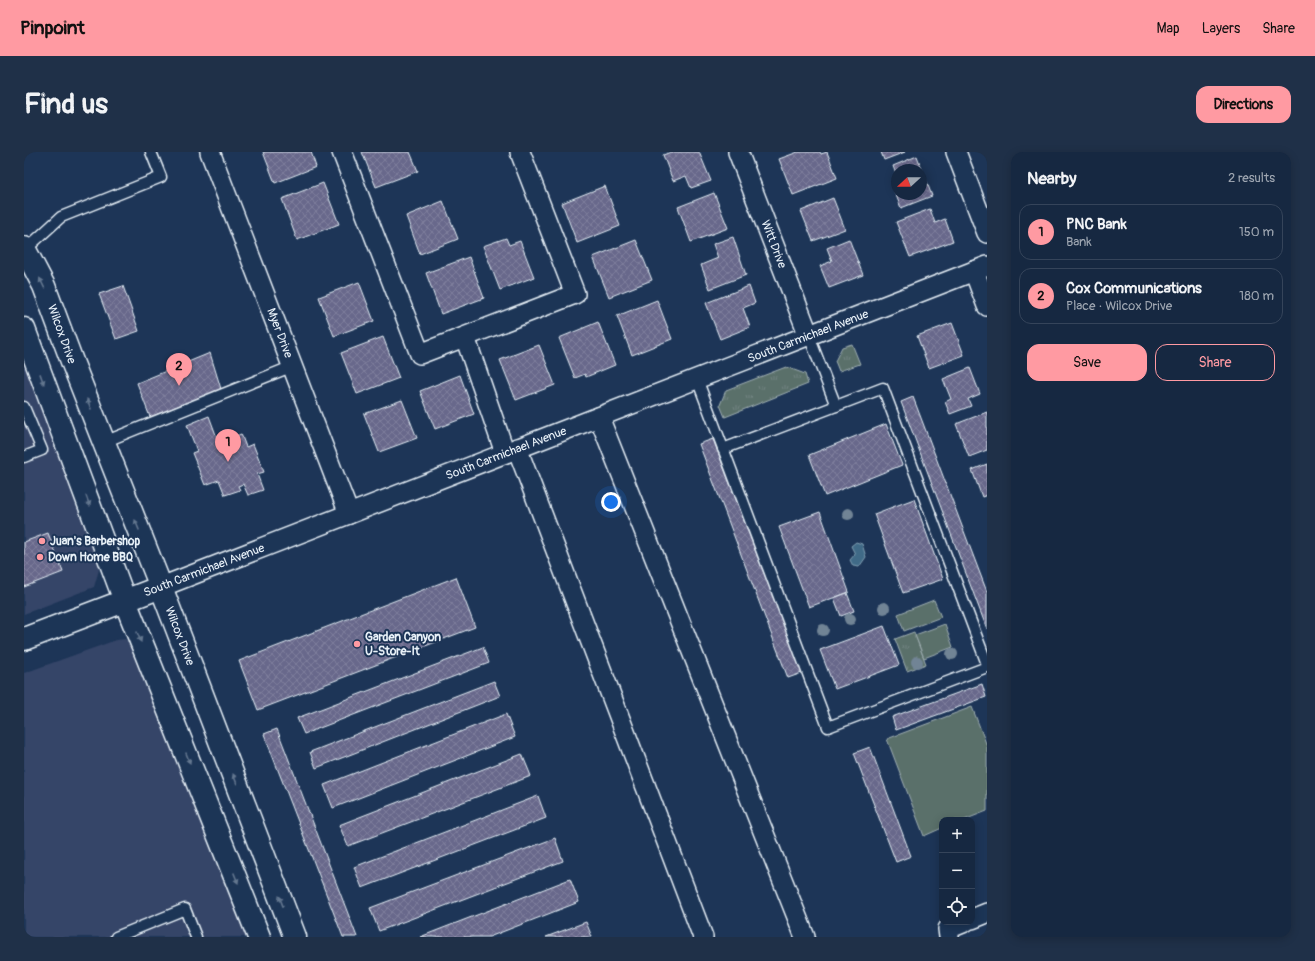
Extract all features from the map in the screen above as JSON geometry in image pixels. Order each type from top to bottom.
[{"type":"street","name":"Myer Drive","points":[[210,152],[350,514]]},
{"type":"street","points":[[342,152],[420,354],[575,294],[520,152]]},
{"type":"street","name":"Witt Drive","points":[[738,152],[809,336]]},
{"type":"street","points":[[956,152],[987,233]]},
{"type":"street","name":"Wilcox Drive","points":[[24,249],[44,286],[162,587],[295,937]]},
{"type":"street","points":[[980,269],[987,306]]},
{"type":"street","name":"South Carmichael Avenue","points":[[24,640],[980,269]]},
{"type":"street","points":[[24,329],[125,601],[259,937]]},
{"type":"street","points":[[465,337],[704,937]]},
{"type":"street","points":[[599,417],[805,937]]},
{"type":"street","points":[[975,918],[987,913]]},
{"type":"street","points":[[949,937],[948,929],[958,925]]},
{"type":"lane","points":[[24,249],[62,217],[161,177],[151,152]]},
{"type":"lane","points":[[809,336],[836,406]]},
{"type":"lane","points":[[104,442],[293,366]]},
{"type":"lane","points":[[697,379],[723,449],[828,727],[987,666],[883,388],[723,449]]},
{"type":"lane","points":[[24,407],[42,450],[24,457]]},
{"type":"lane","points":[[116,937],[185,910],[196,937]]},
{"type":"shaded area","points":[[24,357],[101,563],[94,587],[24,614]]},
{"type":"shaded area","points":[[856,542],[862,544],[866,557],[859,567],[853,566],[850,560],[855,554],[851,546]]},
{"type":"shaded area","points":[[125,639],[133,646],[247,937],[24,937],[24,673],[116,640]]},
{"type":"green space","points":[[852,344],[860,364],[839,371],[835,361],[842,347]]},
{"type":"green space","points":[[786,367],[805,374],[808,384],[725,417],[720,405],[726,390]]},
{"type":"green space","points":[[934,600],[941,617],[904,631],[898,614]]},
{"type":"green space","points":[[945,624],[953,647],[924,658],[915,635]]},
{"type":"green space","points":[[914,632],[926,664],[907,671],[895,639]]},
{"type":"green space","points":[[972,707],[987,746],[987,811],[972,817],[939,817],[939,829],[924,836],[887,739]]},
{"type":"building","points":[[263,152],[311,152],[316,167],[275,183]]},
{"type":"building","points":[[362,152],[410,152],[418,171],[376,187]]},
{"type":"building","points":[[671,152],[699,152],[711,181],[691,188],[686,176],[673,181],[663,155]]},
{"type":"building","points":[[798,152],[820,152],[821,154],[827,152],[837,178],[793,195],[779,159]]},
{"type":"building","points":[[881,152],[905,152],[884,160]]},
{"type":"building","points":[[917,156],[920,164],[898,164]]},
{"type":"building","points":[[323,183],[339,224],[297,240],[282,199]]},
{"type":"building","points":[[927,183],[932,196],[927,198]]},
{"type":"building","points":[[605,186],[620,226],[577,243],[562,203]]},
{"type":"building","points":[[714,193],[728,228],[691,242],[678,207]]},
{"type":"building","points":[[833,198],[845,229],[813,241],[801,211]]},
{"type":"building","points":[[898,200],[922,200],[901,208]]},
{"type":"building","points":[[443,201],[458,239],[420,254],[406,216]]},
{"type":"building","points":[[930,209],[935,223],[945,219],[953,241],[910,257],[896,222]]},
{"type":"building","points":[[733,237],[746,275],[710,289],[701,265],[718,258],[713,244]]},
{"type":"building","points":[[506,238],[509,245],[520,241],[534,277],[500,290],[483,246]]},
{"type":"building","points":[[849,239],[863,275],[829,288],[820,266],[832,261],[827,248]]},
{"type":"building","points":[[636,240],[652,280],[609,297],[593,257]]},
{"type":"building","points":[[469,257],[484,298],[441,314],[426,273]]},
{"type":"building","points":[[359,282],[374,321],[334,336],[319,297]]},
{"type":"building","points":[[123,286],[139,331],[116,339],[99,294]]},
{"type":"building","points":[[749,286],[755,303],[743,308],[750,327],[720,339],[706,303]]},
{"type":"building","points":[[657,300],[672,339],[632,355],[617,316]]},
{"type":"building","points":[[598,322],[615,365],[586,377],[585,374],[575,378],[559,338]]},
{"type":"building","points":[[952,323],[964,355],[929,368],[917,336]]},
{"type":"building","points":[[383,337],[399,378],[357,394],[341,353]]},
{"type":"building","points":[[539,345],[555,385],[516,400],[500,360]]},
{"type":"building","points":[[210,353],[221,389],[150,417],[137,383]]},
{"type":"building","points":[[970,368],[980,394],[968,399],[971,406],[950,414],[945,402],[951,399],[943,379]]},
{"type":"building","points":[[460,375],[474,414],[435,429],[420,391]]},
{"type":"building","points":[[913,397],[987,592],[987,629],[901,402]]},
{"type":"building","points":[[402,400],[417,438],[379,452],[364,414]]},
{"type":"building","points":[[987,412],[987,450],[969,457],[956,424]]},
{"type":"building","points":[[209,416],[219,443],[241,434],[246,447],[253,444],[264,472],[257,474],[263,490],[248,495],[243,484],[238,486],[240,490],[225,495],[219,480],[205,485],[192,453],[197,451],[187,425]]},
{"type":"building","points":[[886,424],[902,465],[825,496],[809,455]]},
{"type":"building","points":[[713,439],[802,673],[788,678],[699,444]]},
{"type":"building","points":[[987,464],[987,495],[982,497],[972,470]]},
{"type":"building","points":[[914,499],[943,579],[903,593],[874,514]]},
{"type":"building","points":[[820,512],[849,592],[809,607],[779,527]]},
{"type":"building","name":"Down Home BBQ","points":[[48,533],[63,572],[24,587],[24,542]]},
{"type":"building","name":"Garden Canyon U-Store-It","points":[[456,577],[475,627],[258,710],[239,661]]},
{"type":"building","points":[[847,593],[854,611],[841,616],[834,598]]},
{"type":"building","points":[[884,626],[899,665],[835,689],[820,650]]},
{"type":"building","points":[[483,647],[489,663],[304,734],[297,718]]},
{"type":"building","points":[[494,681],[500,696],[316,768],[310,752]]},
{"type":"building","points":[[982,684],[986,697],[896,730],[892,717]]},
{"type":"building","points":[[506,714],[515,737],[333,808],[324,785]]},
{"type":"building","points":[[277,729],[357,937],[343,937],[264,734]]},
{"type":"building","points":[[870,747],[911,856],[896,862],[854,753]]},
{"type":"building","points":[[522,754],[531,776],[348,846],[339,825]]},
{"type":"building","points":[[538,796],[546,818],[362,888],[354,867]]},
{"type":"building","points":[[555,838],[563,861],[379,931],[370,908]]},
{"type":"building","points":[[570,879],[579,902],[489,937],[420,937]]},
{"type":"building","points":[[586,922],[592,937],[546,937]]},
{"type":"place","name":"Cox Communications","points":[[179,386]]},
{"type":"place","name":"PNC Bank","points":[[228,462]]},
{"type":"place","name":"Juan's Barbershop","points":[[42,541]]},
{"type":"place","name":"Down Home BBQ","points":[[40,557]]},
{"type":"place","name":"Garden Canyon U-Store-It","points":[[357,644]]}]
